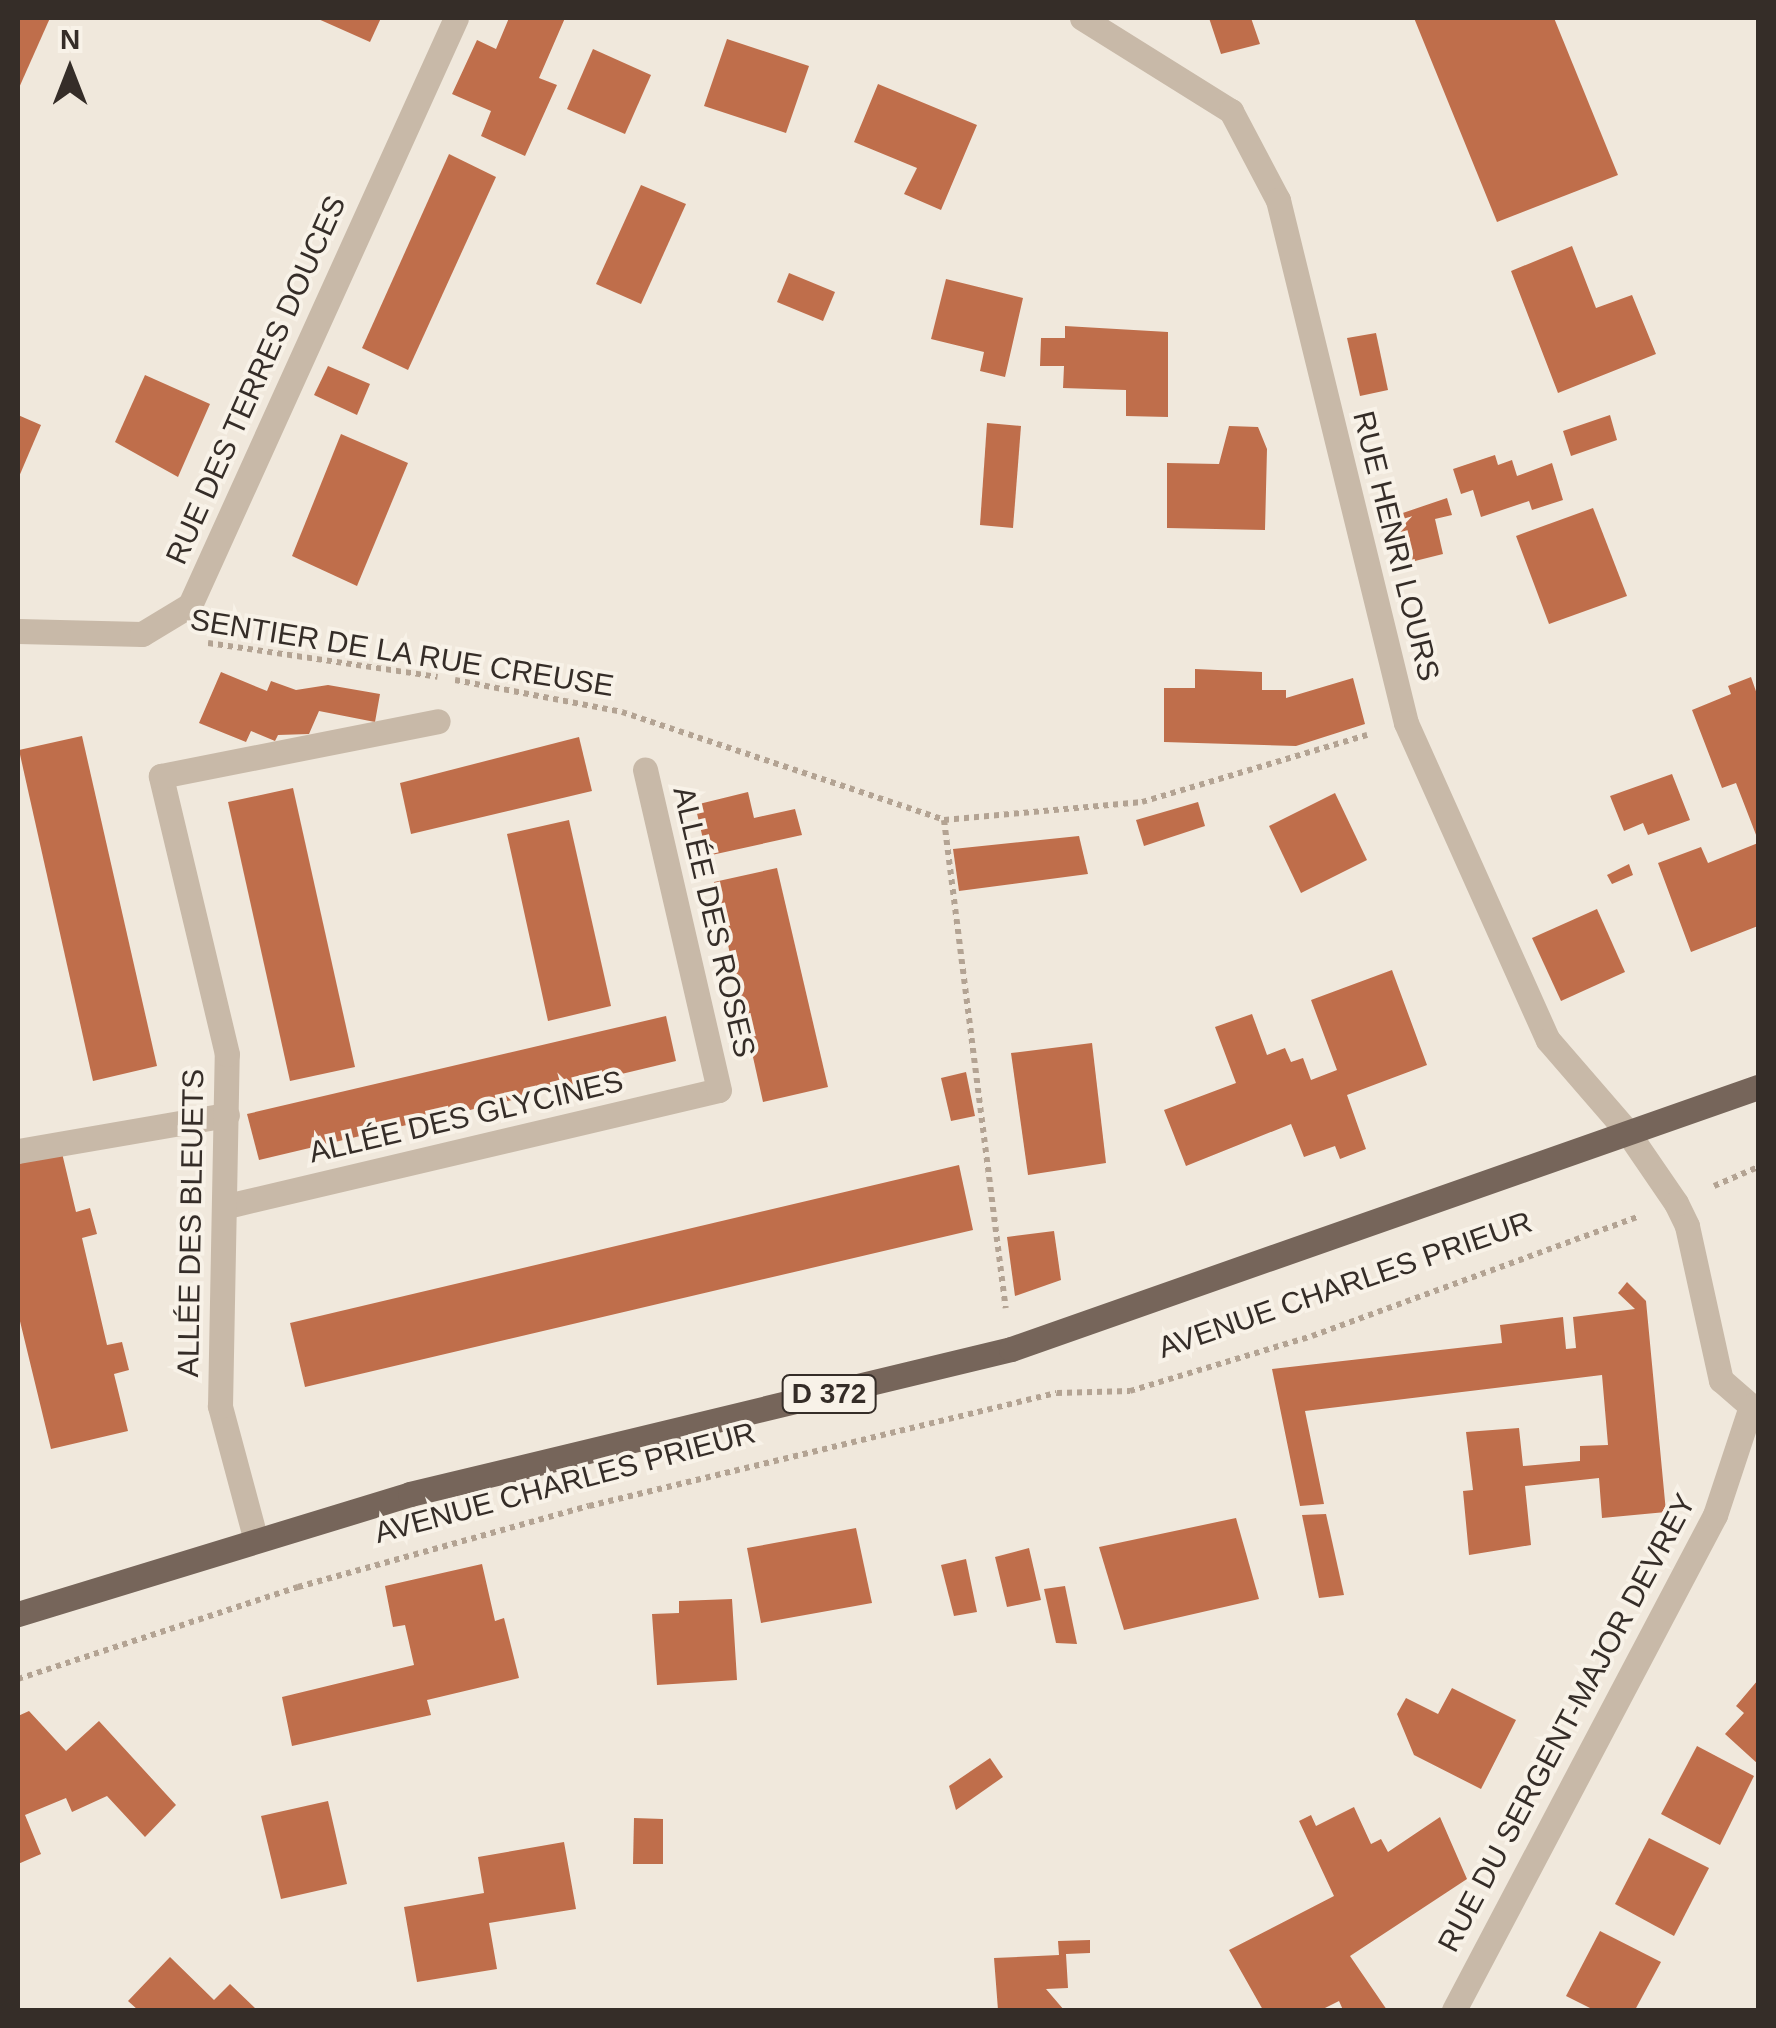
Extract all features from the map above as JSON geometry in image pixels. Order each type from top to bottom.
[{"type":"main road","name":"D 372","points":[[1626,1130],[1758,1087]]},
{"type":"main road","name":"AVENUE CHARLES PRIEUR","points":[[18,1614],[255,1537],[1011,1349],[1626,1130]]},
{"type":"street","name":"RUE DES TERRES DOUCES","points":[[142,634],[190,605],[456,18]]},
{"type":"street","name":"RUE HENRI LOURS","points":[[1082,18],[1231,110],[1278,200],[1406,723],[1548,1040],[1626,1130],[1676,1204],[1687,1226],[1721,1380],[1755,1407]]},
{"type":"street","points":[[18,631],[142,634]]},
{"type":"street","name":"ALLÉE DES BLEUETS","points":[[255,1537],[220,1406],[227,1206],[227,1054],[161,776],[438,722]]},
{"type":"street","name":"ALLÉE DES ROSES","points":[[645,769],[719,1090]]},
{"type":"street","name":"ALLÉE DES GLYCINES","points":[[227,1206],[719,1090]]},
{"type":"street","points":[[18,1151],[227,1115]]},
{"type":"street","name":"RUE DU SERGENT-MAJOR DEVREY","points":[[1454,2010],[1715,1516],[1755,1407]]},
{"type":"path","name":"SENTIER DE LA RUE CREUSE","points":[[142,634],[396,669],[622,712],[944,820],[1142,802],[1406,723]]},
{"type":"path","points":[[944,820],[1011,1349]]},
{"type":"path","name":"AVENUE CHARLES PRIEUR","points":[[18,1679],[298,1588],[589,1506],[1057,1393],[1130,1391],[1312,1336],[1676,1204],[1758,1166]]},
{"type":"building","points":[[18,18],[50,18],[18,90]]},
{"type":"building","points":[[316,18],[381,18],[370,42]]},
{"type":"building","points":[[509,18],[565,18],[539,78],[557,85],[525,156],[481,136],[491,111],[452,94],[477,40],[496,49]]},
{"type":"building","points":[[1209,18],[1251,18],[1260,44],[1221,54]]},
{"type":"building","points":[[1414,18],[1554,18],[1618,175],[1497,222]]},
{"type":"building","points":[[727,39],[809,66],[786,133],[704,106]]},
{"type":"building","points":[[593,49],[651,75],[625,134],[567,109]]},
{"type":"building","points":[[878,84],[977,125],[941,210],[904,194],[917,168],[854,142]]},
{"type":"building","points":[[449,154],[496,177],[408,370],[362,348]]},
{"type":"building","points":[[641,185],[686,204],[641,304],[596,284]]},
{"type":"building","points":[[1572,246],[1596,308],[1632,295],[1656,354],[1558,393],[1511,271]]},
{"type":"building","points":[[789,273],[835,292],[823,321],[777,302]]},
{"type":"building","points":[[946,279],[1023,298],[1005,377],[980,371],[984,352],[931,339]]},
{"type":"building","points":[[1065,326],[1168,332],[1168,417],[1126,416],[1126,390],[1063,388],[1064,366],[1040,366],[1041,338],[1065,338]]},
{"type":"building","points":[[1376,333],[1388,390],[1360,396],[1347,338]]},
{"type":"building","points":[[328,366],[370,384],[357,415],[314,395]]},
{"type":"building","points":[[145,375],[210,404],[178,477],[115,442]]},
{"type":"building","points":[[18,415],[41,425],[18,479]]},
{"type":"building","points":[[1610,415],[1617,440],[1571,456],[1563,431]]},
{"type":"building","points":[[987,423],[1021,426],[1013,528],[980,525]]},
{"type":"building","points":[[1229,426],[1258,427],[1267,449],[1265,530],[1167,528],[1167,463],[1219,464]]},
{"type":"building","points":[[341,434],[408,463],[357,586],[292,556]]},
{"type":"building","points":[[1495,455],[1498,465],[1512,460],[1517,476],[1552,463],[1563,500],[1532,510],[1529,501],[1481,517],[1473,490],[1461,494],[1453,469]]},
{"type":"building","points":[[1447,498],[1452,515],[1435,519],[1443,554],[1399,565],[1388,518]]},
{"type":"building","points":[[1593,508],[1627,596],[1549,624],[1516,536]]},
{"type":"building","points":[[1195,669],[1262,672],[1262,690],[1286,690],[1286,698],[1353,678],[1365,724],[1296,746],[1164,742],[1164,688],[1195,688]]},
{"type":"building","points":[[221,672],[267,691],[271,681],[296,690],[328,685],[380,694],[375,722],[319,711],[309,734],[278,735],[275,741],[251,731],[246,742],[199,723]]},
{"type":"building","points":[[1751,677],[1758,697],[1758,840],[1736,783],[1722,788],[1692,710],[1731,694],[1728,686]]},
{"type":"building","points":[[82,736],[157,1066],[93,1081],[19,750]]},
{"type":"building","points":[[579,737],[592,791],[411,834],[400,783]]},
{"type":"building","points":[[1672,774],[1690,820],[1648,835],[1643,823],[1624,831],[1610,796]]},
{"type":"building","points":[[293,788],[355,1067],[290,1081],[228,802]]},
{"type":"building","points":[[748,792],[754,818],[795,809],[802,835],[707,856],[695,805]]},
{"type":"building","points":[[1335,793],[1367,860],[1301,893],[1269,826]]},
{"type":"building","points":[[1198,802],[1205,826],[1144,846],[1136,820]]},
{"type":"building","points":[[569,820],[611,1006],[548,1021],[507,834]]},
{"type":"building","points":[[1079,836],[1088,874],[959,891],[953,849]]},
{"type":"building","points":[[1758,843],[1758,926],[1691,952],[1658,863],[1701,847],[1708,863]]},
{"type":"building","points":[[1629,864],[1633,875],[1612,884],[1607,875]]},
{"type":"building","points":[[777,868],[828,1087],[763,1102],[714,882]]},
{"type":"building","points":[[1597,909],[1625,972],[1561,1001],[1532,938]]},
{"type":"building","points":[[1392,970],[1427,1065],[1347,1095],[1366,1149],[1340,1159],[1335,1146],[1304,1157],[1291,1124],[1186,1166],[1164,1110],[1236,1083],[1215,1027],[1252,1014],[1267,1055],[1285,1048],[1291,1062],[1303,1058],[1311,1080],[1337,1070],[1311,1000]]},
{"type":"building","points":[[666,1016],[676,1061],[259,1160],[247,1114]]},
{"type":"building","points":[[1092,1043],[1106,1163],[1028,1175],[1011,1053]]},
{"type":"building","points":[[966,1072],[975,1116],[951,1121],[941,1078]]},
{"type":"building","points":[[62,1153],[76,1212],[90,1208],[97,1234],[82,1238],[107,1345],[122,1342],[129,1370],[114,1374],[128,1431],[51,1449],[18,1313],[18,1164]]},
{"type":"building","points":[[959,1165],[973,1230],[305,1387],[290,1323]]},
{"type":"building","points":[[1054,1231],[1061,1280],[1015,1296],[1007,1237]]},
{"type":"building","points":[[1627,1282],[1646,1301],[1666,1512],[1602,1518],[1599,1478],[1525,1486],[1531,1545],[1469,1555],[1463,1491],[1473,1490],[1466,1432],[1519,1428],[1523,1466],[1580,1461],[1580,1446],[1608,1445],[1602,1375],[1305,1411],[1324,1504],[1300,1506],[1272,1369],[1502,1343],[1500,1325],[1563,1317],[1566,1349],[1576,1348],[1573,1317],[1635,1309],[1618,1293]]},
{"type":"building","points":[[1326,1514],[1344,1595],[1319,1598],[1302,1515]]},
{"type":"building","points":[[1236,1518],[1259,1599],[1124,1630],[1099,1547]]},
{"type":"building","points":[[856,1528],[872,1603],[761,1623],[747,1548]]},
{"type":"building","points":[[1029,1548],[1041,1600],[1007,1607],[995,1557]]},
{"type":"building","points":[[966,1559],[977,1612],[954,1616],[941,1565]]},
{"type":"building","points":[[482,1564],[495,1621],[504,1618],[519,1678],[427,1700],[431,1715],[292,1746],[282,1697],[414,1665],[405,1625],[393,1627],[385,1586]]},
{"type":"building","points":[[1065,1586],[1077,1644],[1056,1643],[1044,1589]]},
{"type":"building","points":[[732,1599],[737,1680],[657,1685],[652,1614],[679,1613],[679,1601]]},
{"type":"building","points":[[1758,1680],[1758,1764],[1725,1734],[1744,1713],[1736,1706]]},
{"type":"building","points":[[1452,1688],[1516,1720],[1481,1789],[1414,1755],[1397,1714],[1406,1698],[1438,1714]]},
{"type":"building","points":[[29,1711],[66,1751],[99,1721],[176,1805],[145,1837],[107,1796],[72,1812],[66,1798],[25,1815],[41,1854],[18,1864],[18,1716]]},
{"type":"building","points":[[1697,1746],[1754,1776],[1720,1845],[1661,1814]]},
{"type":"building","points":[[990,1758],[1003,1777],[956,1810],[949,1786]]},
{"type":"building","points":[[328,1801],[347,1884],[281,1899],[261,1816]]},
{"type":"building","points":[[1354,1807],[1371,1844],[1381,1839],[1388,1852],[1440,1817],[1467,1879],[1350,1956],[1387,2010],[1343,2010],[1339,2001],[1321,2010],[1263,2010],[1229,1950],[1334,1896],[1299,1821],[1311,1815],[1316,1826]]},
{"type":"building","points":[[634,1818],[663,1819],[663,1864],[633,1864]]},
{"type":"building","points":[[1649,1838],[1709,1868],[1674,1936],[1615,1904]]},
{"type":"building","points":[[564,1842],[576,1909],[489,1923],[497,1969],[417,1982],[404,1907],[484,1893],[478,1857]]},
{"type":"building","points":[[1600,1931],[1661,1962],[1635,2010],[1594,2010],[1566,1996]]},
{"type":"building","points":[[1090,1940],[1090,1953],[1066,1954],[1068,1988],[1046,1989],[1064,2010],[998,2010],[994,1958],[1059,1955],[1058,1941]]},
{"type":"building","points":[[170,1957],[214,2000],[230,1984],[257,2010],[138,2010],[128,2001]]}]
